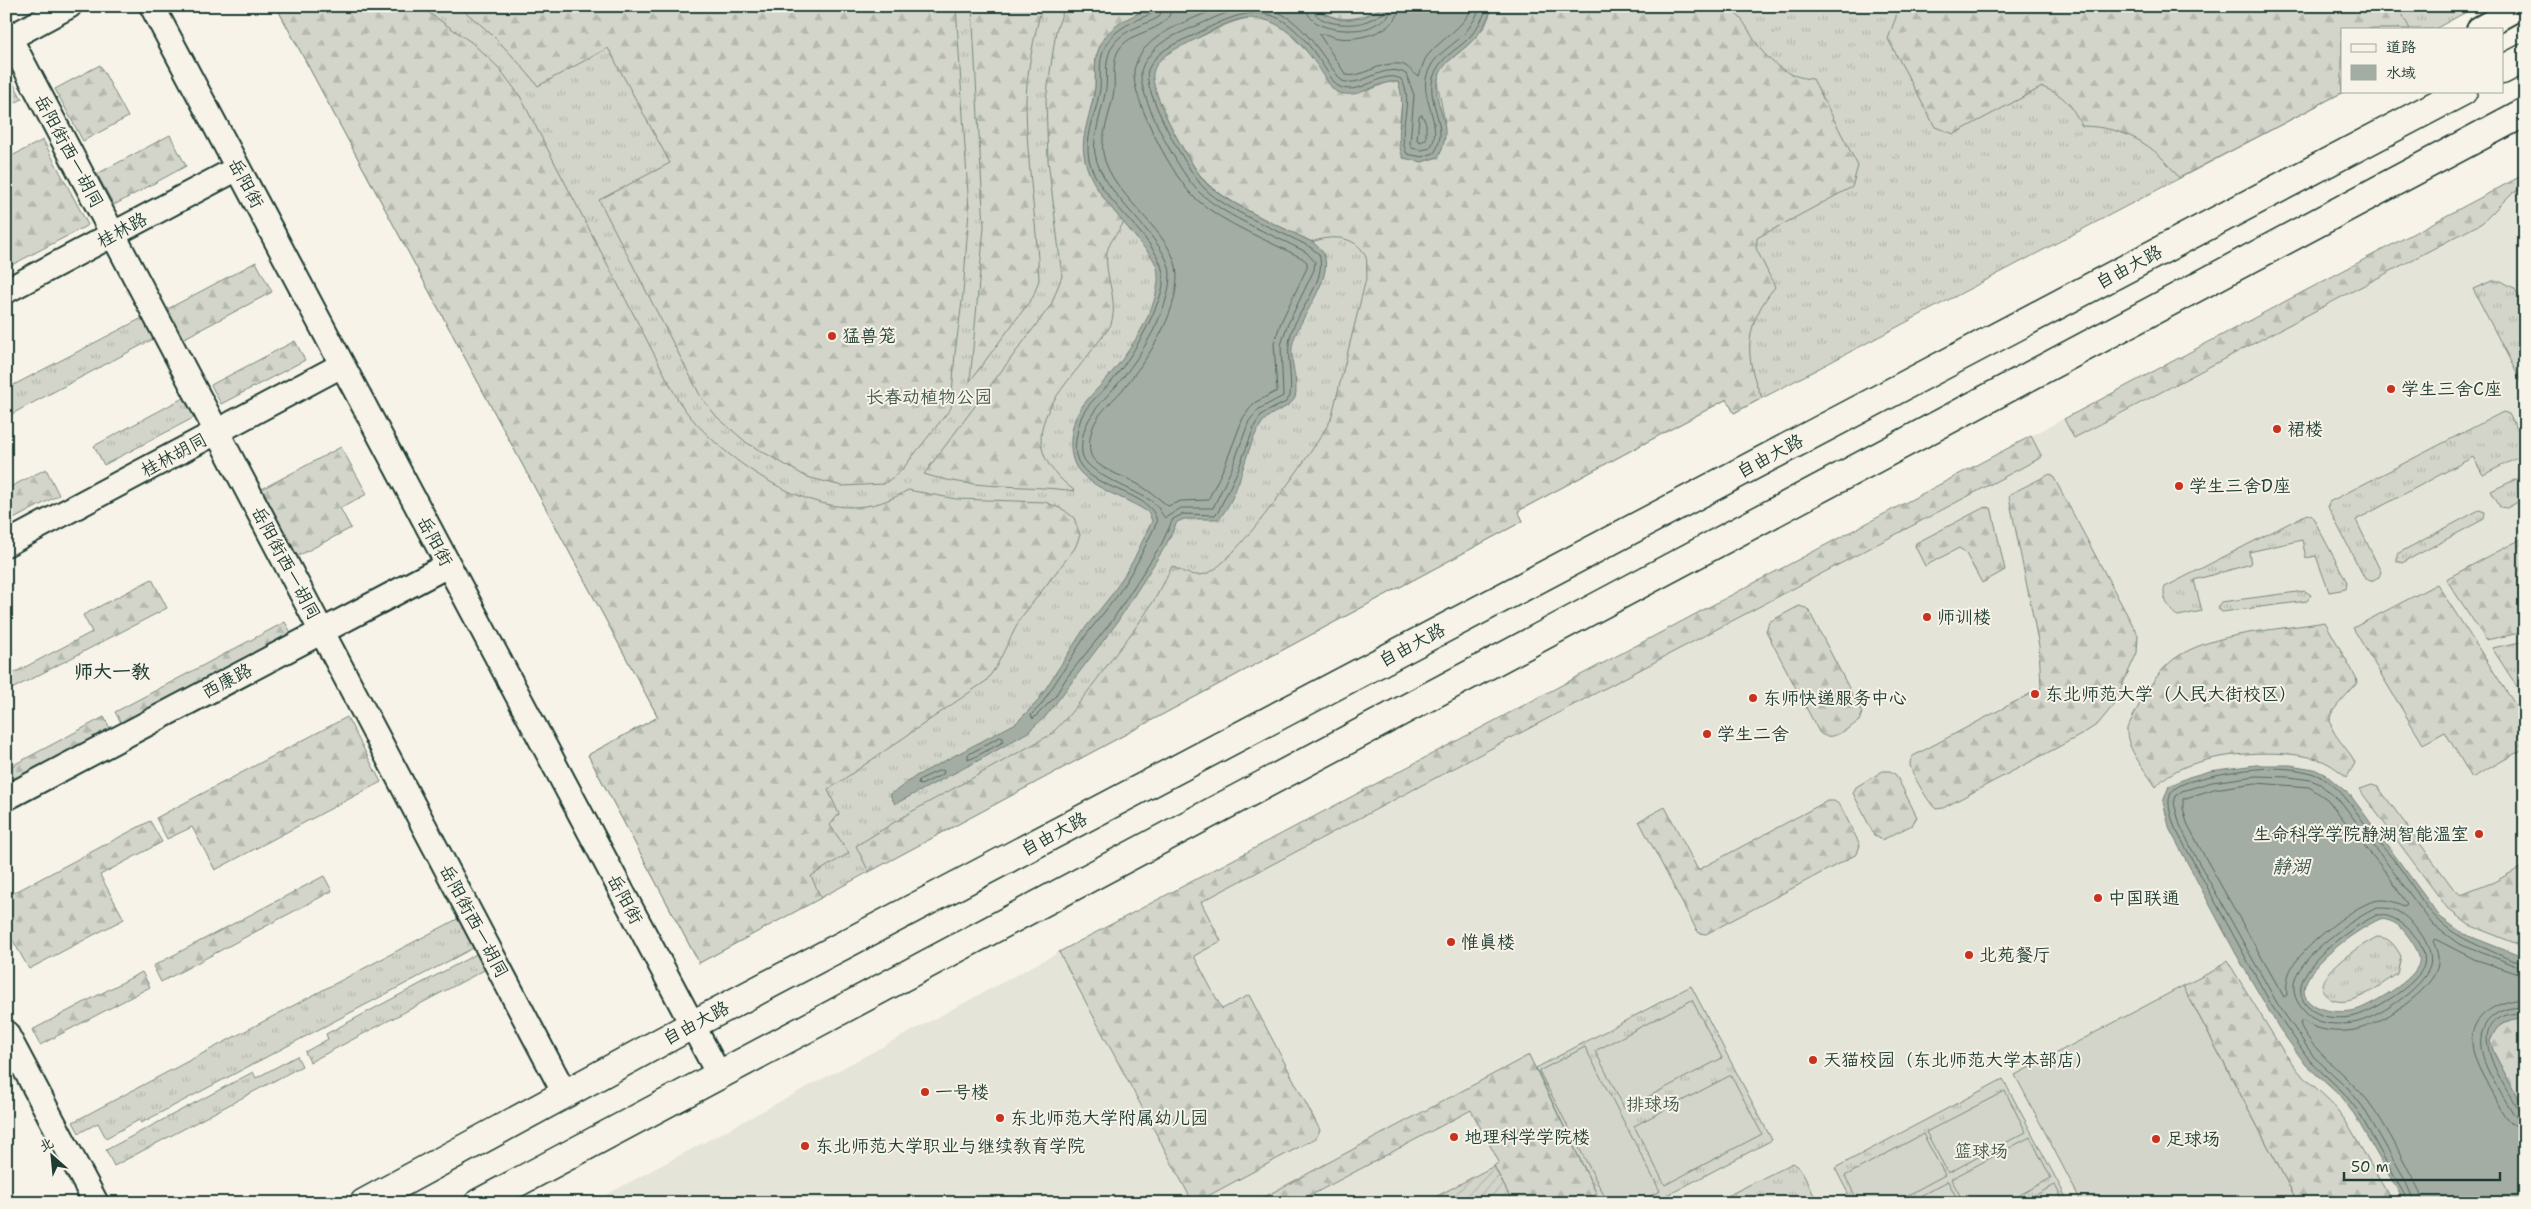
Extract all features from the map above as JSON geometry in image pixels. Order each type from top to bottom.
[{"type":"main road","points":[[2504,69],[2525,58]]},
{"type":"main road","name":"自由大路","points":[[364,1203],[692,1025],[2460,92]]},
{"type":"main road","points":[[479,1203],[2525,112]]},
{"type":"street","points":[[7,36],[69,6]]},
{"type":"street","name":"岳阳街","points":[[152,6],[719,1075]]},
{"type":"street","points":[[2481,28],[2521,6]]},
{"type":"street","name":"岳阳街西一胡同","points":[[7,36],[565,1094]]},
{"type":"street","name":"桂林路","points":[[6,291],[238,168]]},
{"type":"street","name":"桂林胡同","points":[[6,544],[342,365]]},
{"type":"street","name":"西康路","points":[[6,798],[448,565]]},
{"type":"street","points":[[6,1033],[96,1203]]},
{"type":"shaded area","name":"东北师范大学（人民大街校区）","points":[[2525,174],[2525,1203],[591,1203],[1059,952]]},
{"type":"green space","name":"长春动植物公园","points":[[276,6],[2477,6],[2437,28],[2341,28],[2341,92],[2343,92],[1734,413],[1727,399],[1518,511],[1523,521],[699,963],[588,755],[658,717]]},
{"type":"green space","points":[[276,6],[419,6],[471,42],[499,68],[520,96],[678,400],[692,419],[710,437],[754,472],[778,486],[803,497],[827,504],[851,507],[874,505],[908,490],[956,499],[1045,502],[1064,510],[1074,518],[1080,535],[1075,548],[1020,619],[996,667],[986,681],[828,790],[839,814],[830,825],[849,853],[811,876],[821,898],[699,963],[588,755],[658,717]]},
{"type":"green space","points":[[457,6],[956,6],[969,210],[963,294],[955,353],[951,408],[901,471],[884,484],[842,486],[807,477],[747,443],[717,417],[701,397],[599,200],[670,163],[608,48],[538,86],[500,43]]},
{"type":"green space","points":[[972,6],[1042,6],[1031,53],[1026,100],[1026,123],[1039,280],[1033,297],[970,381],[984,227]]},
{"type":"green space","points":[[1065,6],[1160,6],[1136,14],[1096,55],[1095,88],[1085,138],[1097,188],[1124,222],[1112,240],[1107,252],[1107,270],[1113,315],[1108,329],[1055,399],[1045,417],[1041,435],[1044,453],[1054,472],[1075,491],[980,485],[924,474],[1051,305],[1062,276],[1048,160],[1046,100],[1056,31]]},
{"type":"green space","points":[[1314,6],[1385,6],[1366,15],[1349,19],[1332,16]]},
{"type":"green space","points":[[1493,6],[1712,6],[1735,13],[1764,54],[1778,66],[1794,75],[1813,79],[1858,166],[1852,187],[1757,238],[1756,248],[1775,287],[1765,300],[1758,314],[1750,340],[1752,368],[1762,398],[1734,413],[1727,399],[1518,511],[1523,521],[869,872],[856,846],[911,812],[1050,735],[1082,699],[1136,626],[1152,603],[1172,566],[1185,573],[1198,575],[1208,573],[1220,565],[1236,549],[1274,503],[1310,453],[1331,419],[1367,275],[1365,255],[1361,248],[1342,238],[1326,238],[1312,242],[1246,210],[1210,186],[1184,150],[1158,97],[1152,73],[1159,60],[1173,50],[1235,21],[1261,18],[1270,20],[1282,27],[1310,54],[1367,91],[1388,82],[1398,82],[1403,95],[1399,127],[1445,122],[1437,82],[1442,67],[1471,42],[1485,26]]},
{"type":"green space","points":[[1897,6],[2398,6],[2409,28],[2341,28],[2341,92],[2343,92],[2179,178],[2160,156],[2137,140],[2112,130],[2082,126],[2062,97],[2042,87],[1954,134],[1935,127],[1888,39],[1896,17]]},
{"type":"green space","points":[[100,65],[128,117],[83,141],[55,89]]},
{"type":"green space","points":[[6,70],[22,99],[6,108]]},
{"type":"green space","points":[[170,135],[186,166],[114,205],[97,174]]},
{"type":"green space","points":[[43,140],[88,225],[6,268],[6,159]]},
{"type":"green space","points":[[2525,174],[2525,187],[2512,193],[2482,223],[2074,438],[2064,419]]},
{"type":"green space","points":[[256,262],[272,292],[177,342],[162,312]]},
{"type":"green space","points":[[2492,281],[2501,281],[2514,288],[2525,304],[2525,389],[2473,289]]},
{"type":"green space","points":[[146,316],[157,337],[6,417],[6,389]]},
{"type":"green space","points":[[295,341],[305,360],[221,404],[211,385]]},
{"type":"green space","points":[[185,397],[195,417],[104,465],[94,446]]},
{"type":"green space","points":[[2503,412],[2509,414],[2525,444],[2525,454],[2483,475],[2473,457],[2356,520],[2381,572],[2379,577],[2371,581],[2365,579],[2328,507],[2329,502]]},
{"type":"green space","points":[[2031,436],[2042,457],[1201,902],[1221,941],[1194,956],[1222,1009],[1249,995],[1320,1130],[1316,1138],[1204,1198],[1194,1199],[1190,1197],[1059,952]]},
{"type":"green space","points":[[341,447],[367,494],[340,508],[351,528],[296,557],[260,490]]},
{"type":"green space","points":[[46,469],[59,495],[6,523],[6,489]]},
{"type":"green space","points":[[2050,474],[2053,476],[2138,635],[2137,653],[2112,707],[2098,724],[2081,735],[1943,808],[1936,809],[1925,795],[1913,774],[1910,764],[1913,756],[2041,688],[2039,646],[2009,497],[2010,494]]},
{"type":"green space","points":[[2525,475],[2525,498],[2507,508],[2500,507],[2491,491]]},
{"type":"green space","points":[[1985,507],[1991,508],[1992,511],[2005,570],[1982,583],[1965,552],[1959,548],[1925,566],[1915,546],[1916,543]]},
{"type":"green space","points":[[2479,510],[2485,512],[2484,519],[2402,563],[2397,561],[2397,554]]},
{"type":"green space","points":[[2307,514],[2312,516],[2347,582],[2346,589],[2329,592],[2316,556],[2306,558],[2302,540],[2249,552],[2251,564],[2194,580],[2202,611],[2178,616],[2169,608],[2164,594],[2165,587]]},
{"type":"green space","points":[[2525,537],[2525,632],[2486,640],[2446,579]]},
{"type":"green space","points":[[152,579],[167,608],[6,692],[6,677],[92,632],[83,615]]},
{"type":"green space","points":[[2437,584],[2525,720],[2525,748],[2472,778],[2445,732],[2423,744],[2353,628]]},
{"type":"green space","points":[[2305,591],[2311,595],[2307,601],[2222,612],[2217,608],[2221,602]]},
{"type":"green space","points":[[1799,606],[1809,611],[1862,713],[1859,721],[1845,731],[1833,736],[1823,735],[1819,732],[1766,631],[1769,622]]},
{"type":"green space","points":[[285,622],[293,636],[123,726],[115,712]]},
{"type":"green space","points":[[2325,622],[2356,677],[2357,683],[2336,707],[2330,718],[2333,731],[2355,763],[2347,777],[2321,760],[2300,755],[2256,753],[2231,755],[2186,766],[2168,775],[2156,787],[2129,743],[2127,728],[2147,691],[2166,666],[2190,650],[2207,643],[2246,633]]},
{"type":"green space","points":[[2525,641],[2525,699],[2492,648]]},
{"type":"green space","points":[[104,717],[112,732],[6,787],[6,769]]},
{"type":"green space","points":[[347,717],[381,782],[215,870],[192,827],[167,839],[156,818]]},
{"type":"green space","points":[[1883,771],[1890,771],[1896,775],[1917,817],[1912,825],[1882,840],[1874,835],[1853,793],[1856,787]]},
{"type":"green space","points":[[2372,785],[2378,787],[2453,888],[2461,895],[2494,882],[2525,865],[2525,947],[2469,925],[2448,909],[2359,789]]},
{"type":"green space","points":[[1827,801],[1834,801],[1840,805],[1860,845],[1857,854],[1706,934],[1699,933],[1696,929],[1639,821],[1665,807],[1698,870]]},
{"type":"green space","points":[[150,821],[162,842],[100,875],[124,919],[29,969],[6,928],[6,897]]},
{"type":"green space","points":[[324,876],[332,891],[161,982],[153,966]]},
{"type":"green space","points":[[463,916],[479,945],[141,1123],[139,1120],[106,1138],[98,1123],[79,1133],[73,1122]]},
{"type":"green space","points":[[2377,937],[2389,940],[2401,956],[2397,974],[2360,997],[2340,1001],[2331,999],[2323,992],[2323,984],[2327,975],[2351,953]]},
{"type":"green space","points":[[482,951],[490,967],[310,1062],[305,1052],[328,1039],[326,1034]]},
{"type":"green space","points":[[2227,960],[2283,1051],[2299,1072],[2332,1103],[2345,1120],[2393,1203],[2298,1203],[2183,986],[2215,970]]},
{"type":"green space","points":[[142,972],[150,987],[40,1045],[32,1030]]},
{"type":"green space","name":"排球场","points":[[1691,986],[1772,1140],[1653,1203],[1601,1203],[1536,1068]]},
{"type":"green space","name":"足球场","points":[[2183,986],[2298,1203],[2082,1203],[2015,1075]]},
{"type":"green space","points":[[1692,1000],[1722,1058],[1625,1109],[1595,1051]]},
{"type":"green space","points":[[2515,1018],[2525,1018],[2525,1112],[2494,1053],[2490,1041],[2497,1027]]},
{"type":"green space","points":[[1585,1047],[1660,1191],[1637,1203],[1608,1203],[1539,1071]]},
{"type":"green space","points":[[1529,1055],[1601,1203],[1513,1203],[1494,1166],[1499,1162],[1471,1110],[1302,1200],[1303,1203],[1253,1203]]},
{"type":"green space","points":[[297,1056],[302,1066],[114,1166],[106,1150],[253,1072],[256,1078]]},
{"type":"green space","points":[[1731,1075],[1762,1134],[1665,1185],[1634,1126]]},
{"type":"green space","name":"篮球场","points":[[2003,1079],[2069,1203],[1853,1203],[1835,1168]]},
{"type":"green space","points":[[2005,1091],[2026,1132],[1948,1173],[1926,1132]]},
{"type":"green space","points":[[1923,1134],[1945,1175],[1893,1203],[1859,1203],[1845,1176]]},
{"type":"green space","points":[[2030,1137],[2051,1178],[2005,1203],[1964,1203],[1951,1179]]},
{"type":"green space","points":[[1793,1163],[1800,1168],[1818,1203],[1722,1203],[1721,1199]]},
{"type":"green space","points":[[1494,1166],[1513,1203],[1424,1203]]},
{"type":"green space","points":[[1948,1181],[1959,1203],[1907,1203]]},
{"type":"green space","points":[[2055,1185],[2064,1203],[2020,1203]]},
{"type":"water","points":[[1160,6],[1314,6],[1324,14],[1341,20],[1362,18],[1385,6],[1493,6],[1475,38],[1443,67],[1440,73],[1437,89],[1445,125],[1443,146],[1438,157],[1422,162],[1403,158],[1400,149],[1402,101],[1398,82],[1382,84],[1353,94],[1337,92],[1331,87],[1316,64],[1294,37],[1275,24],[1252,18],[1236,20],[1218,27],[1176,49],[1158,63],[1153,73],[1158,97],[1174,132],[1202,178],[1221,195],[1259,217],[1312,242],[1323,253],[1326,263],[1320,287],[1300,324],[1292,347],[1296,385],[1295,398],[1288,406],[1270,415],[1262,423],[1250,446],[1233,497],[1219,519],[1184,519],[1177,522],[1166,545],[1116,624],[1046,716],[1028,732],[987,756],[895,804],[890,795],[916,776],[1016,723],[1037,702],[1082,632],[1113,593],[1133,561],[1152,521],[1149,513],[1102,489],[1081,473],[1073,461],[1071,436],[1075,420],[1081,408],[1133,344],[1148,316],[1157,288],[1158,270],[1154,262],[1099,191],[1087,167],[1083,147],[1085,130],[1094,96],[1096,58],[1101,44],[1106,35],[1121,22]]},
{"type":"water","name":"静湖","points":[[2256,765],[2290,765],[2314,769],[2326,775],[2351,796],[2440,917],[2464,934],[2525,958],[2525,1018],[2508,1021],[2503,1024],[2495,1030],[2490,1041],[2494,1053],[2525,1112],[2525,1203],[2405,1203],[2354,1114],[2340,1096],[2306,1065],[2279,1028],[2236,954],[2170,830],[2163,802],[2169,786],[2189,777],[2210,771]],"holes":[[[2380,919],[2396,924],[2402,929],[2416,949],[2419,963],[2410,977],[2384,996],[2359,1009],[2341,1012],[2330,1011],[2312,1004],[2306,998],[2304,990],[2312,971],[2339,945]]]},
{"type":"place","name":"猛兽笼","points":[[832,336]]},
{"type":"place","name":"学生三舍C座","points":[[2391,389]]},
{"type":"place","name":"裙楼","points":[[2277,429]]},
{"type":"place","name":"学生三舍D座","points":[[2179,486]]},
{"type":"place","name":"师训楼","points":[[1927,617]]},
{"type":"place","name":"东北师范大学（人民大街校区）","points":[[2035,694]]},
{"type":"place","name":"东师快递服务中心","points":[[1753,698]]},
{"type":"place","name":"学生二舍","points":[[1707,734]]},
{"type":"place","name":"生命科学学院静湖智能温室","points":[[2479,834]]},
{"type":"place","name":"中国联通","points":[[2098,898]]},
{"type":"place","name":"惟真楼","points":[[1451,942]]},
{"type":"place","name":"北苑餐厅","points":[[1969,955]]},
{"type":"place","name":"天猫校园（东北师范大学本部店）","points":[[1813,1060]]},
{"type":"place","name":"一号楼","points":[[925,1092]]},
{"type":"place","name":"东北师范大学附属幼儿园","points":[[1000,1118]]},
{"type":"place","name":"地理科学学院楼","points":[[1454,1137]]},
{"type":"place","name":"足球场","points":[[2156,1139]]},
{"type":"place","name":"东北师范大学职业与继续教育学院","points":[[805,1146]]},
{"type":"district","name":"师大一教","points":[[112,671]]}]
